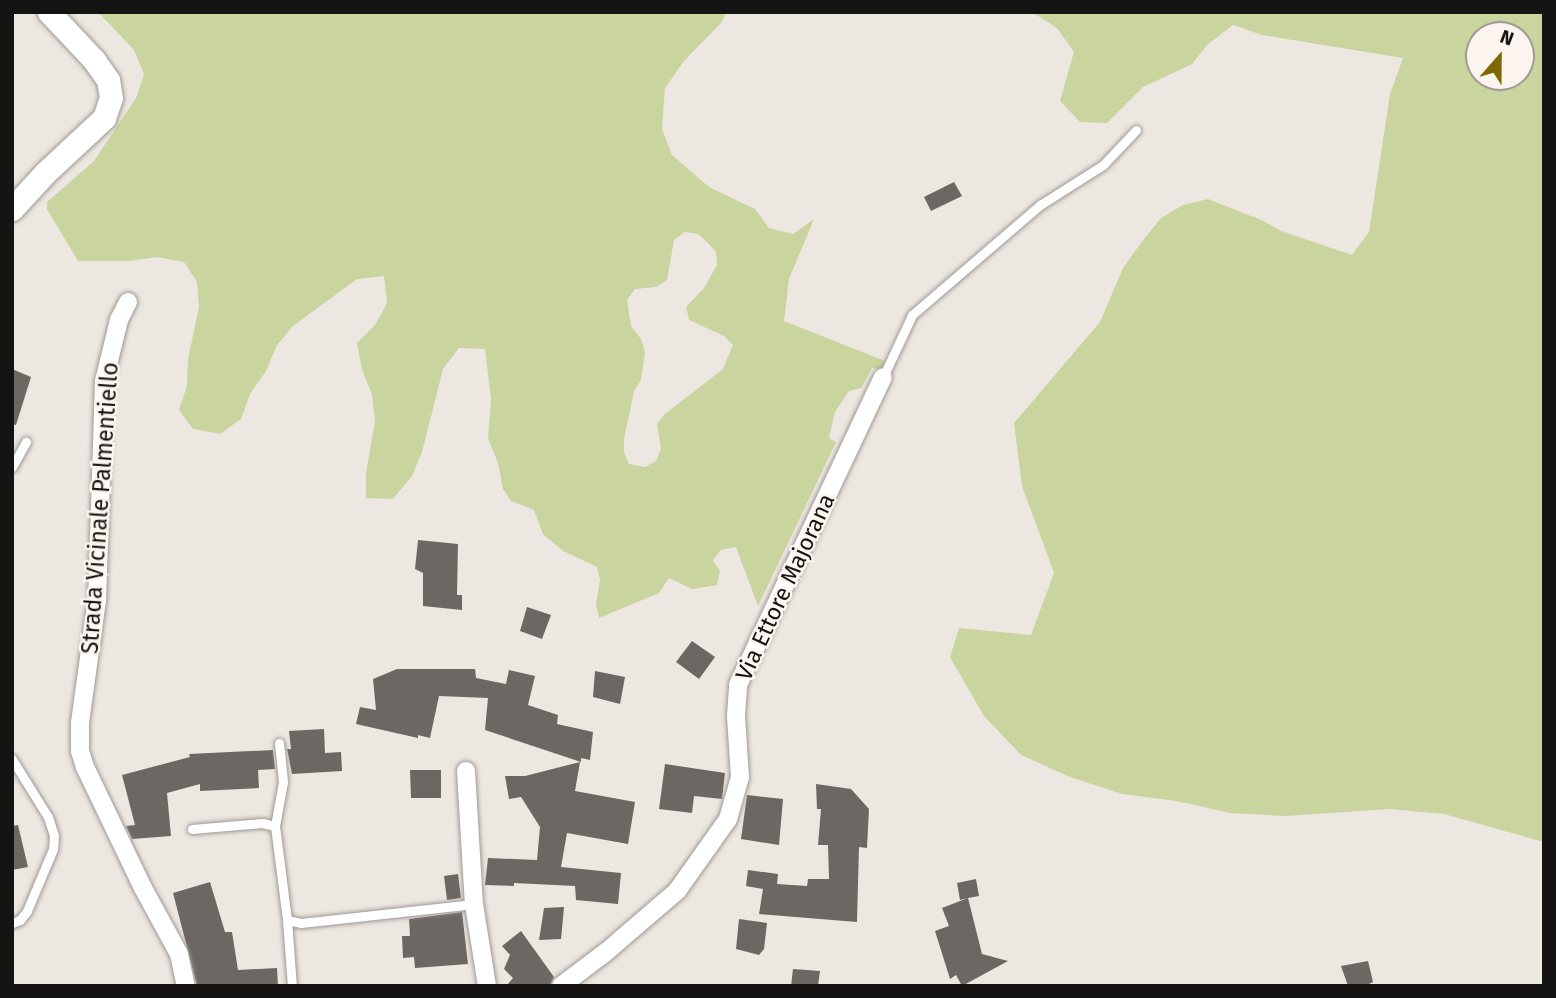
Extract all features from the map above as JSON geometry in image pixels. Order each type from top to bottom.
[{"type":"street","points":[[12,209],[45,173],[103,118],[111,98],[108,80],[94,60],[49,12]]},
{"type":"street","name":"Strada Vicinale Palmentiello","points":[[128,302],[119,320],[104,381],[97,600],[80,723],[80,751],[85,767],[143,888],[179,954],[186,986]]},
{"type":"street","name":"Via Ettore Majorana","points":[[561,986],[606,952],[677,891],[728,819],[740,777],[736,716],[738,685],[883,377]]},
{"type":"street","points":[[466,771],[474,904],[487,986]]},
{"type":"lane","points":[[883,377],[912,315],[996,240],[1040,205],[1103,165],[1136,130]]},
{"type":"lane","points":[[12,467],[26,442]]},
{"type":"lane","points":[[279,743],[283,782],[275,827],[292,986]]},
{"type":"lane","points":[[12,759],[48,817],[54,836],[53,849],[27,911],[20,920],[12,923]]},
{"type":"lane","points":[[192,829],[262,823],[275,827]]},
{"type":"lane","points":[[287,920],[301,923],[474,904]]},
{"type":"green space","points":[[98,12],[726,12],[722,22],[684,61],[665,88],[662,129],[672,155],[709,187],[755,209],[769,228],[793,234],[814,219],[789,279],[784,321],[885,361],[882,369],[872,368],[861,388],[849,391],[835,412],[829,438],[836,442],[758,606],[736,547],[721,550],[713,560],[720,571],[717,585],[692,589],[669,578],[659,593],[599,618],[596,605],[600,580],[597,567],[563,551],[543,534],[534,510],[511,501],[503,489],[498,463],[488,438],[491,399],[485,349],[459,348],[443,369],[422,452],[412,476],[393,499],[366,498],[366,473],[375,421],[372,395],[362,369],[357,343],[375,325],[387,303],[384,276],[357,279],[293,326],[277,345],[266,371],[250,394],[241,419],[220,434],[193,429],[179,410],[187,386],[188,359],[199,307],[197,282],[184,262],[157,257],[130,261],[78,261],[47,209],[47,202],[94,161],[136,98],[144,74],[134,50]],"holes":[[[685,232],[698,234],[716,252],[717,265],[704,288],[686,307],[689,320],[724,336],[733,345],[723,369],[665,414],[657,424],[661,449],[656,461],[645,467],[629,464],[624,452],[624,439],[634,391],[641,380],[645,352],[641,339],[631,326],[627,300],[635,289],[656,287],[667,280],[674,240]]]},
{"type":"green space","points":[[1032,12],[1544,12],[1544,842],[1444,814],[1390,809],[1286,816],[1230,813],[1177,801],[1122,794],[1070,777],[1021,755],[984,716],[950,657],[959,628],[1031,635],[1054,573],[1022,486],[1014,423],[1100,322],[1123,268],[1144,239],[1161,218],[1183,205],[1208,199],[1259,219],[1281,231],[1352,255],[1369,232],[1390,94],[1403,58],[1262,35],[1233,25],[1207,45],[1192,64],[1143,87],[1107,123],[1080,122],[1060,101],[1074,52],[1057,28]]},
{"type":"building","points":[[954,182],[962,196],[931,211],[924,197]]},
{"type":"building","points":[[12,369],[31,377],[16,425],[12,424]]},
{"type":"building","points":[[418,540],[458,544],[457,595],[462,595],[462,610],[423,606],[423,573],[415,569]]},
{"type":"building","points":[[527,607],[551,615],[542,639],[520,631]]},
{"type":"building","points":[[692,641],[715,657],[699,679],[676,662]]},
{"type":"building","points":[[397,669],[475,669],[476,678],[506,684],[509,670],[535,676],[528,705],[558,715],[557,724],[593,732],[590,760],[581,758],[581,762],[485,730],[488,698],[439,696],[430,738],[418,735],[418,738],[356,724],[360,707],[376,710],[373,679]]},
{"type":"building","points":[[595,671],[625,677],[620,704],[593,697]]},
{"type":"building","points":[[324,729],[325,753],[341,752],[342,771],[292,774],[287,749],[291,749],[289,731]]},
{"type":"building","points":[[273,750],[275,769],[258,770],[259,788],[200,791],[200,784],[167,793],[171,836],[132,839],[126,826],[135,825],[122,775],[190,757],[189,754]]},
{"type":"building","points":[[580,762],[575,791],[635,802],[628,844],[567,833],[561,867],[621,873],[618,904],[576,900],[575,886],[514,883],[514,886],[485,885],[488,858],[537,860],[540,827],[521,797],[509,799],[505,776],[525,776]]},
{"type":"building","points":[[665,764],[725,773],[722,799],[694,796],[692,813],[659,809]]},
{"type":"building","points":[[410,770],[441,770],[441,798],[411,798]]},
{"type":"building","points":[[816,784],[851,789],[869,809],[867,848],[859,847],[857,922],[759,914],[763,889],[746,886],[748,870],[778,874],[777,884],[807,886],[808,879],[829,879],[828,845],[818,845],[821,809],[817,809]]},
{"type":"building","points":[[747,795],[783,799],[779,845],[741,839]]},
{"type":"building","points":[[18,825],[28,867],[12,870],[12,826]]},
{"type":"building","points":[[458,874],[461,898],[447,900],[444,876]]},
{"type":"building","points":[[976,879],[979,896],[960,900],[957,883]]},
{"type":"building","points":[[210,882],[225,932],[232,932],[238,970],[277,968],[278,986],[197,986],[173,893]]},
{"type":"building","points":[[968,898],[982,954],[1008,961],[962,986],[956,975],[950,979],[935,931],[949,926],[942,908]]},
{"type":"building","points":[[564,907],[561,939],[539,940],[544,908]]},
{"type":"building","points":[[462,912],[468,964],[415,968],[414,957],[403,958],[402,936],[410,936],[409,919]]},
{"type":"building","points":[[739,919],[767,923],[764,949],[759,955],[736,949]]},
{"type":"building","points":[[521,931],[554,977],[550,986],[506,986],[513,978],[504,969],[510,955],[502,946]]},
{"type":"building","points":[[1368,961],[1373,982],[1365,986],[1348,986],[1341,966]]},
{"type":"building","points":[[793,969],[820,971],[818,986],[791,986]]}]
